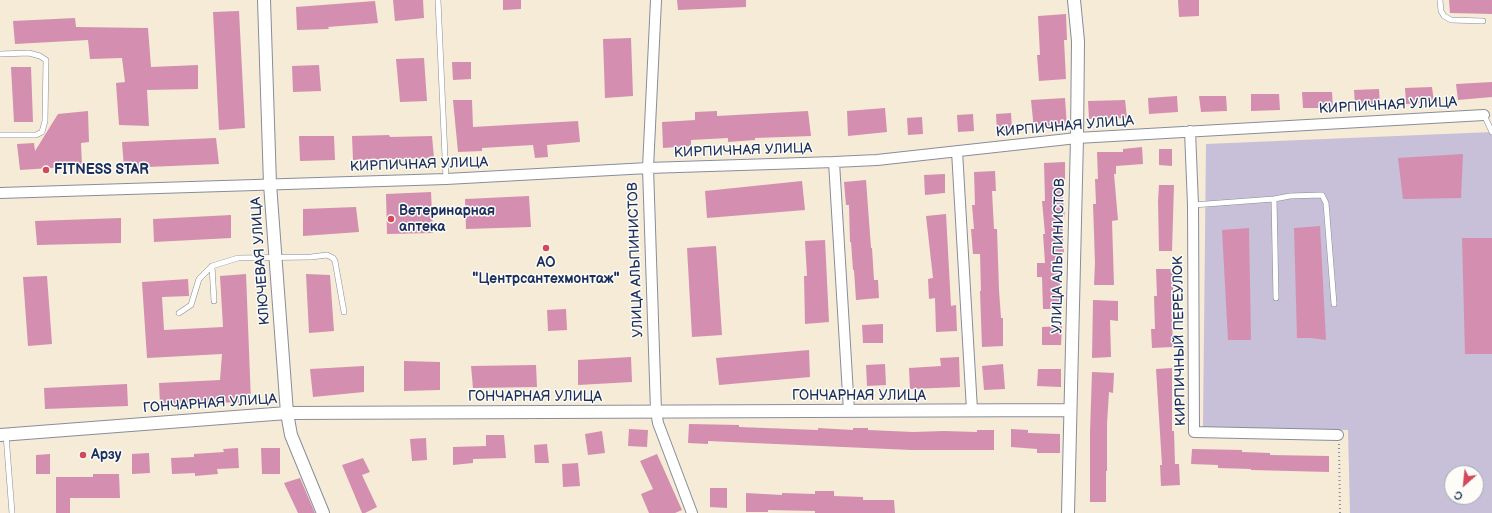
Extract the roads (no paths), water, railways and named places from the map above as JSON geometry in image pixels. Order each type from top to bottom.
[{"type":"street","name":"КЛЮЧЕВАЯ УЛИЦА","points":[[264,0],[270,184],[287,413],[291,435],[323,513]]},
{"type":"street","name":"УЛИЦА АЛЬПИНИСТОВ","points":[[656,0],[648,168],[656,411],[658,423],[692,513]]},
{"type":"street","name":"УЛИЦА АЛЬПИНИСТОВ","points":[[1068,513],[1077,138],[1078,41],[1074,0]]},
{"type":"street","name":"КИРПИЧНАЯ УЛИЦА","points":[[0,193],[446,179],[648,168],[877,160],[1077,138],[1484,115]]},
{"type":"street","name":"КИРПИЧНЫЙ ПЕРЕУЛОК","points":[[1190,131],[1193,205],[1194,432],[1338,435]]},
{"type":"street","points":[[957,151],[972,410]]},
{"type":"street","points":[[834,162],[849,411]]},
{"type":"street","name":"ГОНЧАРНАЯ УЛИЦА","points":[[3,435],[287,413],[1070,410]]},
{"type":"lane","points":[[438,0],[446,179]]},
{"type":"lane","points":[[1440,0],[1441,11],[1444,16],[1451,20],[1483,21]]},
{"type":"lane","points":[[0,54],[29,53],[40,56],[46,60],[45,121],[42,132],[36,135],[0,134]]},
{"type":"lane","points":[[1484,115],[1492,132]]},
{"type":"lane","points":[[1193,205],[1306,195],[1319,195],[1324,197],[1326,203],[1334,304]]},
{"type":"lane","points":[[1274,199],[1276,298]]},
{"type":"lane","points":[[179,313],[191,305],[199,279],[212,266],[238,258],[275,258],[327,255],[335,261],[344,312]]},
{"type":"lane","points":[[212,266],[214,301]]},
{"type":"lane","points":[[3,435],[12,513]]},
{"type":"place","name":"FITNESS STAR","points":[[46,170]]},
{"type":"place","name":"Ветеринарная аптека","points":[[391,219]]},
{"type":"place","name":"АО \"Центрсантехмонтаж\"","points":[[546,248]]},
{"type":"place","name":"Арзу","points":[[83,455]]}]
